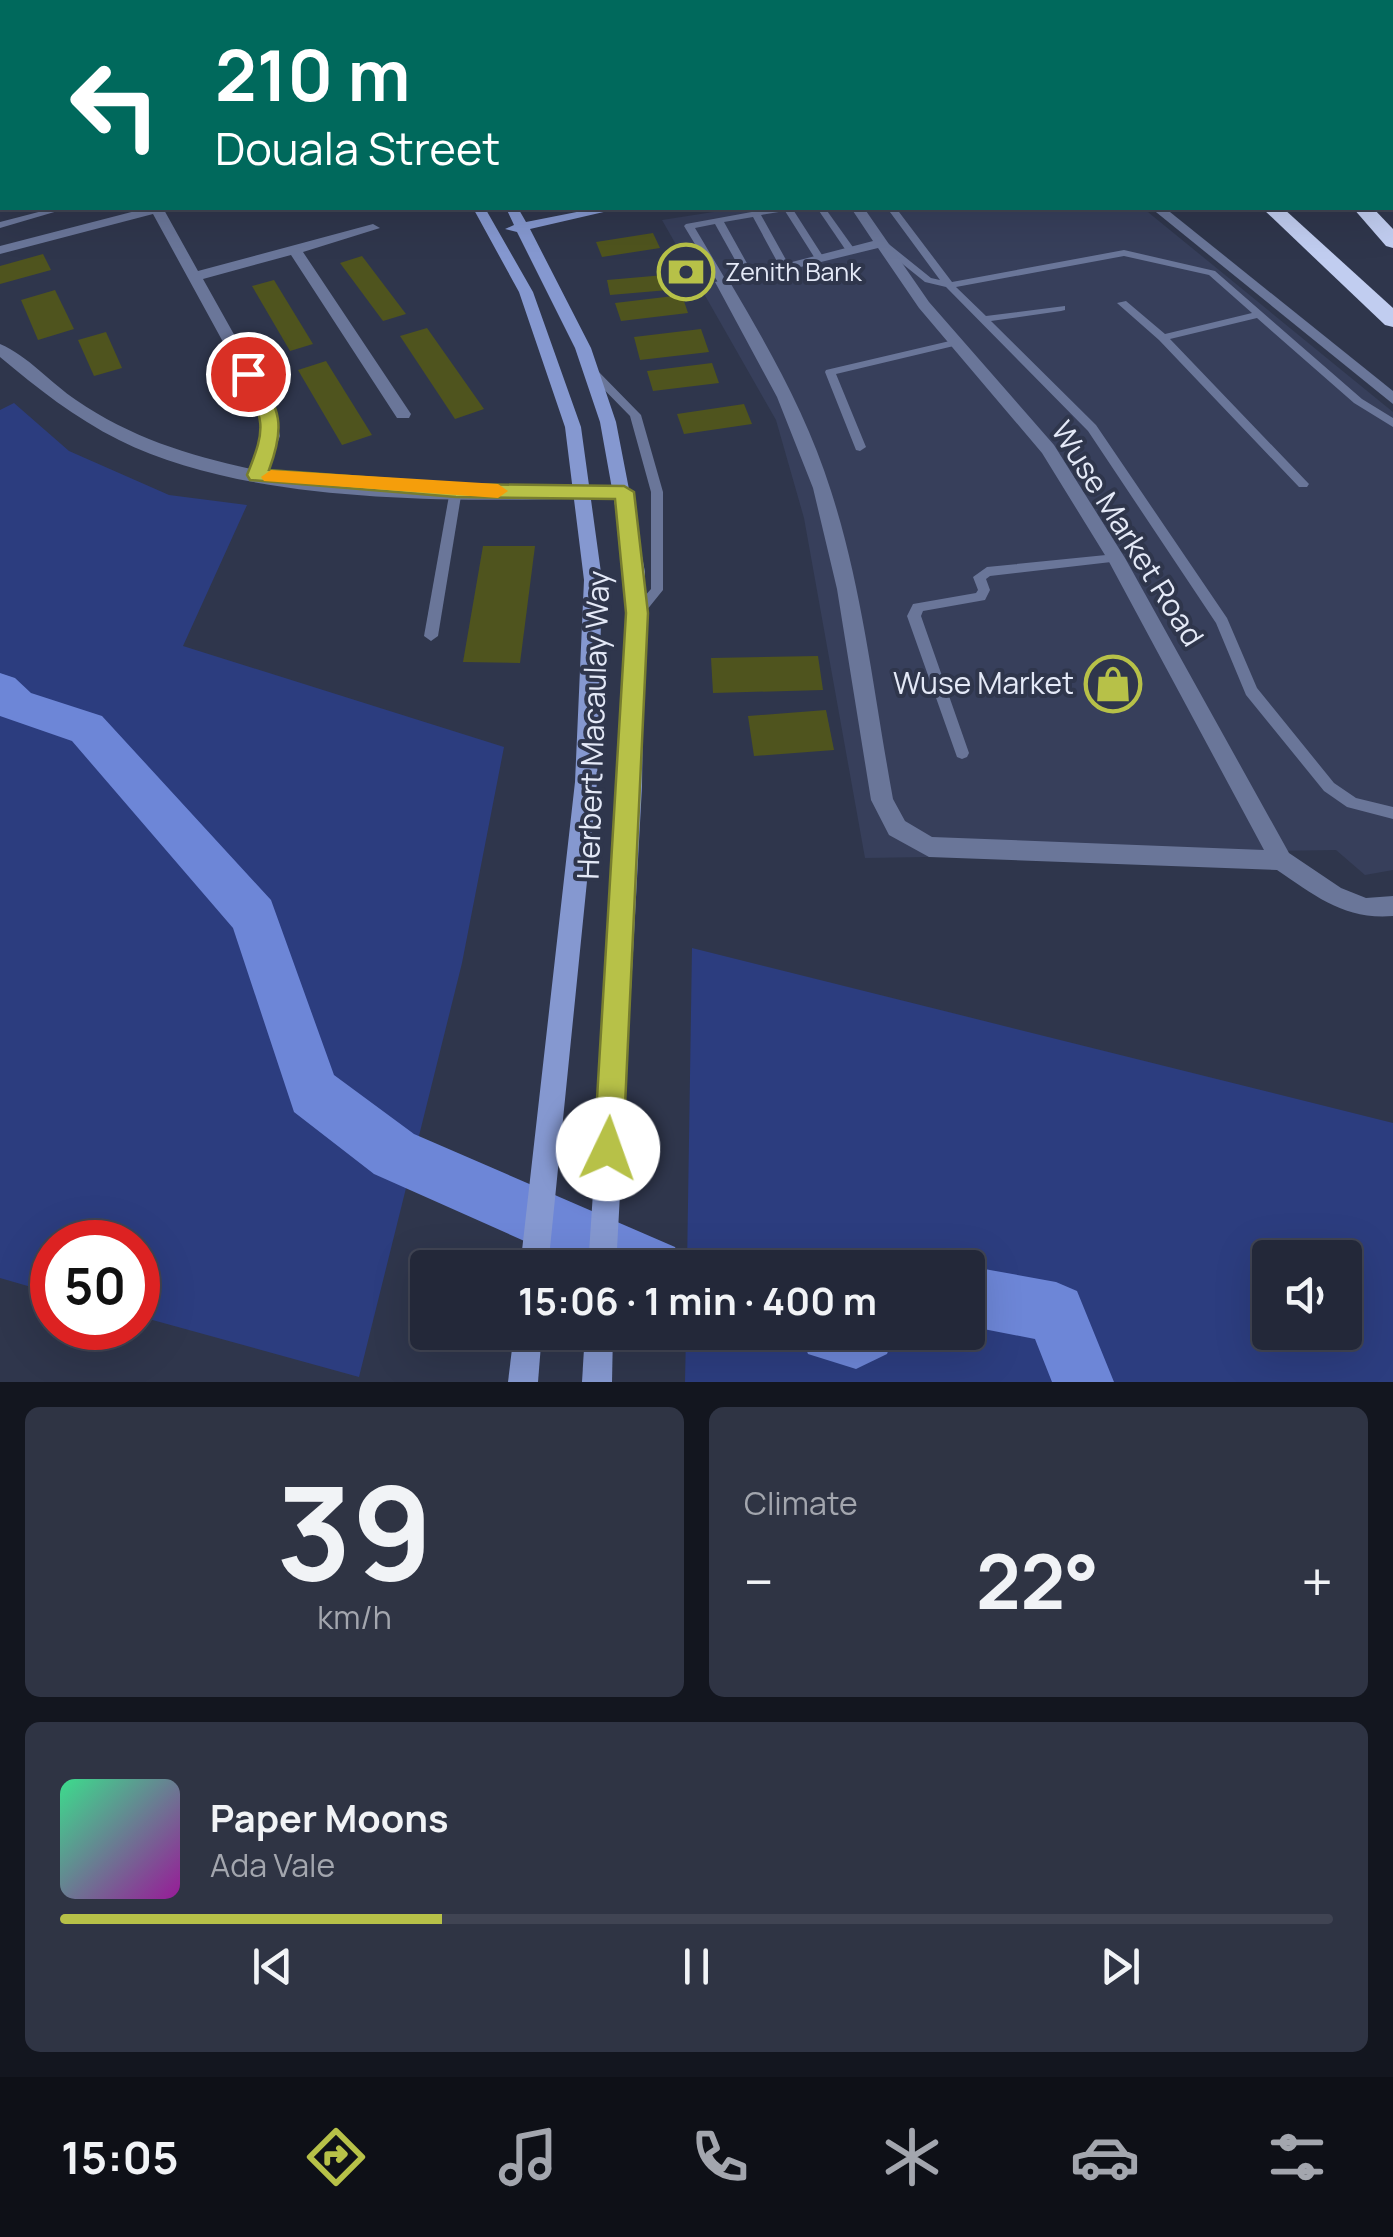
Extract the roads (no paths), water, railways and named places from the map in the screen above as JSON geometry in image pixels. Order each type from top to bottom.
[{"type":"highway","points":[[1274,210],[1393,320]]},
{"type":"highway","points":[[1366,210],[1393,242]]},
{"type":"main road","points":[[487,219],[577,210]]},
{"type":"main road","name":"Herbert Macaulay Way","points":[[521,213],[590,369],[624,492],[637,613],[603,1250]]},
{"type":"main road","name":"Herbert Macaulay Way","points":[[487,219],[526,292],[574,427],[586,493],[594,580],[593,674],[536,1250]]},
{"type":"main road","points":[[523,1382],[526,1350]]},
{"type":"main road","points":[[596,1382],[598,1350]]},
{"type":"street","points":[[0,250],[150,210]]},
{"type":"street","points":[[158,210],[266,406],[272,436],[257,475]]},
{"type":"street","name":"Wuse Market Road","points":[[859,210],[954,342],[1048,449],[1116,558],[1281,860],[1333,895],[1366,908],[1393,906]]},
{"type":"street","points":[[1159,210],[1393,399]]},
{"type":"street","points":[[194,277],[372,228]]},
{"type":"street","points":[[881,243],[722,282],[759,342],[799,428],[830,519],[882,800],[897,828],[928,848],[1281,860]]},
{"type":"street","points":[[294,249],[403,414]]},
{"type":"street","points":[[0,349],[127,437],[187,460],[257,475],[456,490],[624,492]]},
{"type":"lane","points":[[0,225],[55,210]]},
{"type":"lane","points":[[722,282],[690,226],[776,210]]},
{"type":"lane","points":[[788,210],[819,258]]},
{"type":"lane","points":[[822,210],[850,250]]},
{"type":"lane","points":[[893,210],[948,285],[1092,428],[1222,621],[1251,691],[1329,787],[1352,803],[1393,813]]},
{"type":"lane","points":[[755,214],[785,266]]},
{"type":"lane","points":[[718,220],[748,276]]},
{"type":"lane","points":[[881,243],[928,280],[948,285],[1124,254],[1146,255],[1212,273],[1358,401],[1393,422]]},
{"type":"lane","points":[[1122,303],[1163,338],[1303,484]]},
{"type":"lane","points":[[986,319],[1060,308]]},
{"type":"lane","points":[[1163,338],[1258,315]]},
{"type":"lane","points":[[860,447],[830,372],[954,342]]},
{"type":"lane","points":[[590,369],[635,415],[657,492],[658,590],[637,613]]},
{"type":"lane","points":[[431,636],[456,490]]},
{"type":"lane","points":[[962,752],[914,616],[918,607],[980,597],[984,590],[980,577],[987,572],[1116,558]]},
{"type":"waterway","points":[[0,690],[16,705],[87,728],[254,916],[313,1093],[394,1154],[613,1250]]},
{"type":"waterway","points":[[985,1299],[1056,1312],[1083,1382]]},
{"type":"place","name":"Zenith Bank","points":[[686,272]]},
{"type":"place","name":"Wuse Market","points":[[1113,684]]}]
